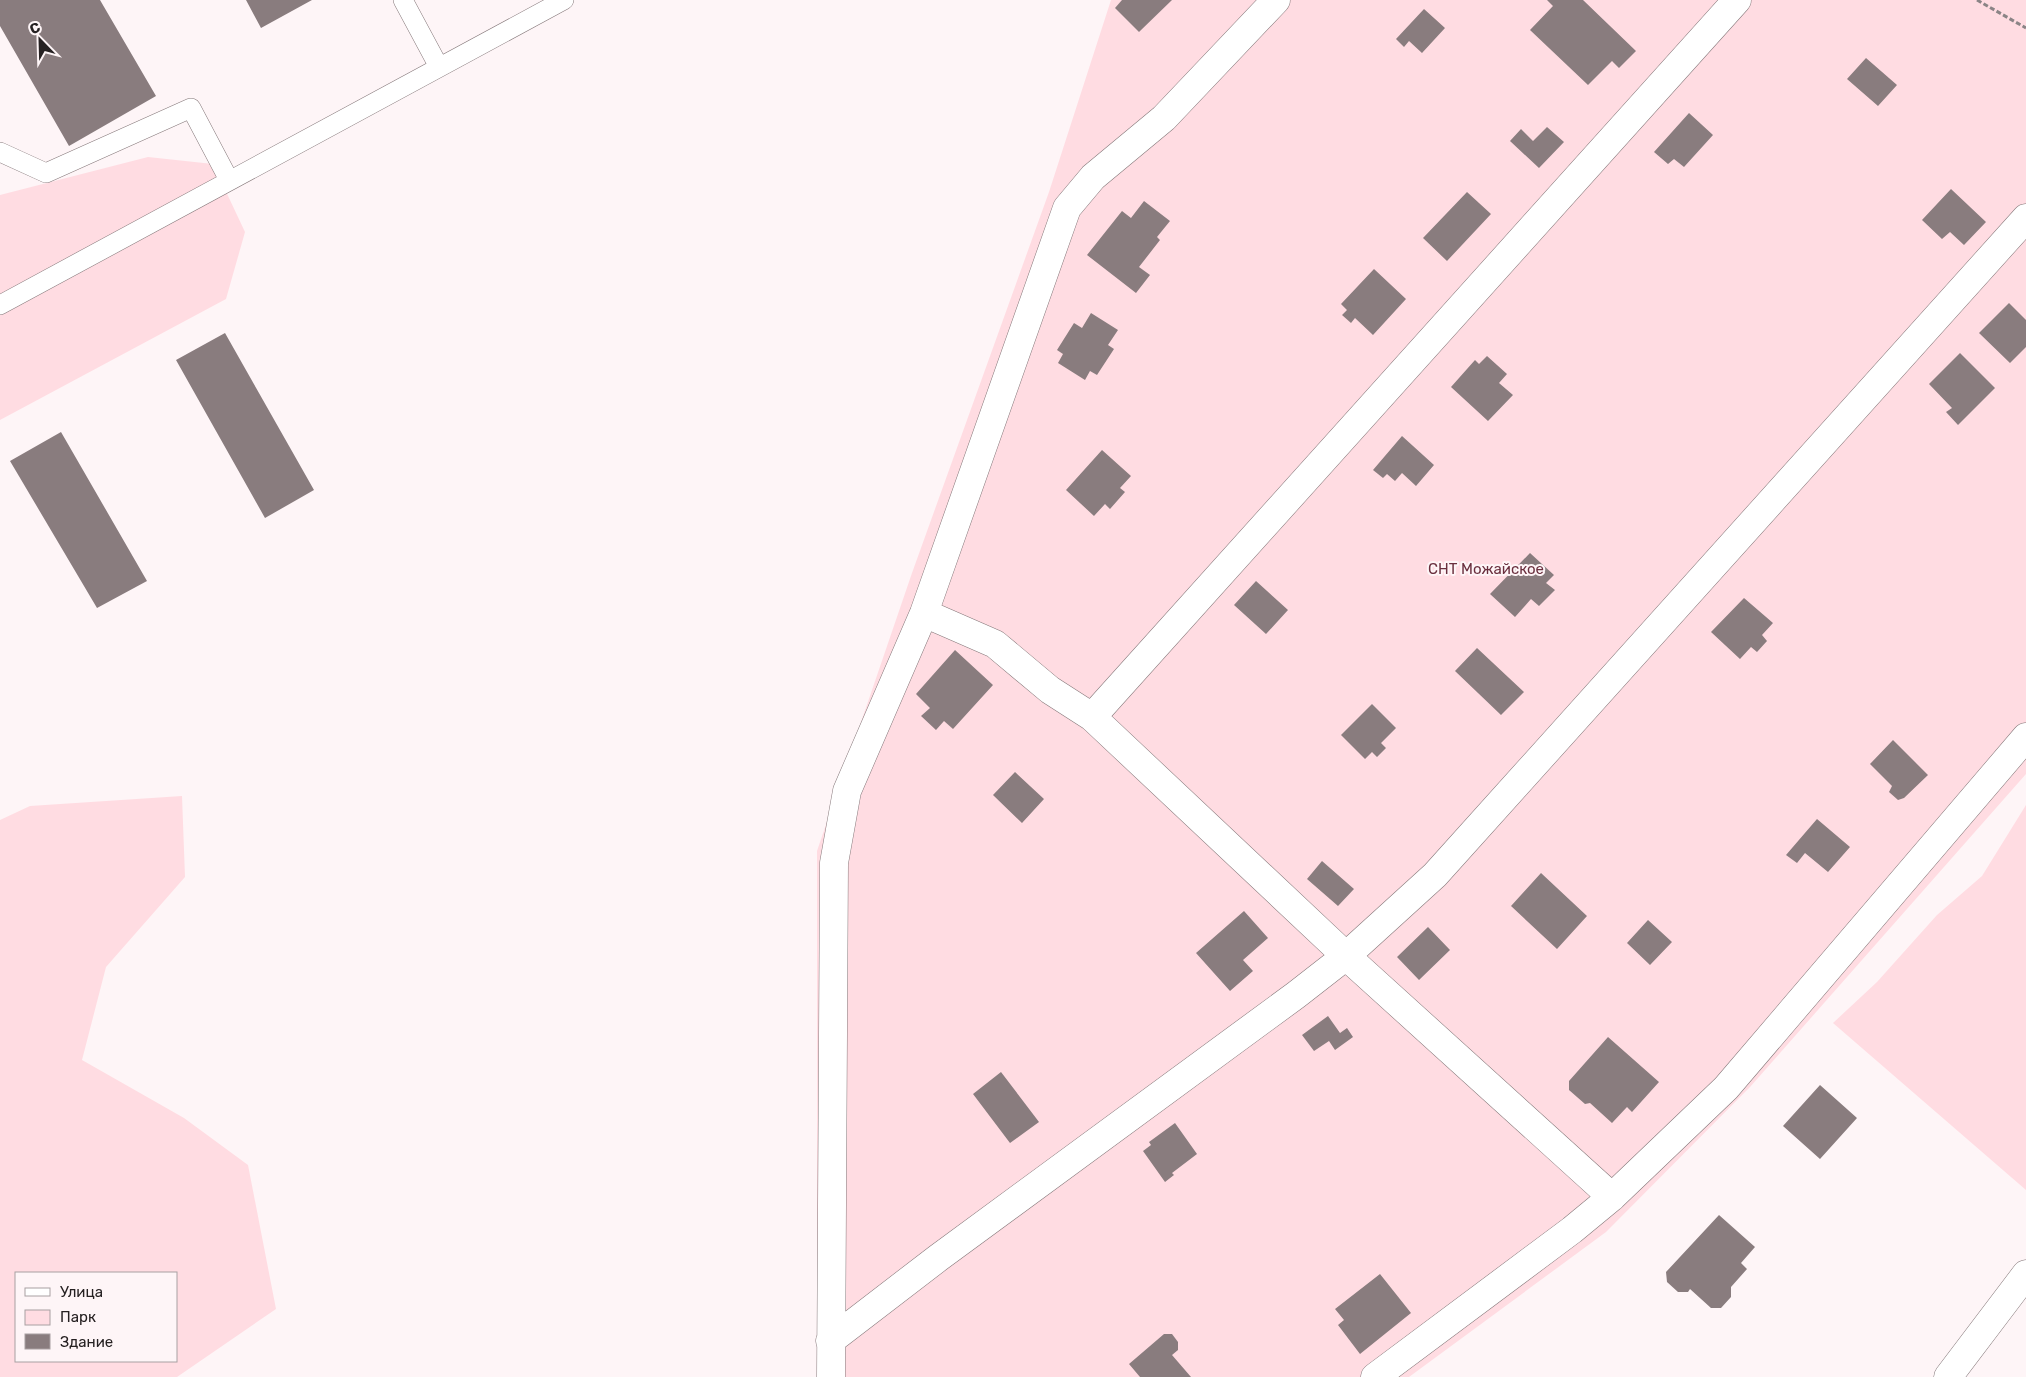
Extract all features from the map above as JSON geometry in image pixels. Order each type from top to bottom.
[{"type":"street","points":[[830,1377],[834,863],[847,792],[924,613],[1067,208],[1094,177],[1164,118],[1276,0]]},
{"type":"street","points":[[1092,717],[1737,0]]},
{"type":"street","points":[[830,1341],[938,1258],[1296,995],[1346,956],[1434,875],[2026,218]]},
{"type":"street","points":[[924,613],[995,644],[1050,690],[1092,717],[1346,956],[1612,1197]]},
{"type":"street","points":[[1375,1377],[1572,1230],[1612,1197],[1726,1088],[2026,737]]},
{"type":"street","points":[[1948,1377],[2026,1274]]},
{"type":"lane","points":[[403,0],[439,67]]},
{"type":"lane","points":[[0,305],[564,0]]},
{"type":"lane","points":[[0,152],[46,174],[191,108],[229,180]]},
{"type":"path","points":[[1977,0],[2026,28]]},
{"type":"green space","name":"СНТ Можайское","points":[[1111,0],[2026,0],[2026,774],[1750,1087],[1606,1232],[1409,1377],[817,1377],[817,851],[912,573],[1049,192]]},
{"type":"green space","points":[[148,157],[213,164],[245,232],[226,299],[0,420],[0,195]]},
{"type":"green space","points":[[182,796],[185,877],[106,967],[82,1060],[184,1118],[248,1165],[276,1309],[177,1377],[0,1377],[0,820],[30,806]]},
{"type":"green space","points":[[2026,805],[2026,1190],[1833,1023],[1877,982],[1937,915],[1982,876]]},
{"type":"building","points":[[0,0],[100,0],[156,96],[69,146],[0,26]]},
{"type":"building","points":[[246,0],[312,0],[261,28]]},
{"type":"building","points":[[1122,0],[1172,0],[1139,32],[1115,8]]},
{"type":"building","points":[[1547,0],[1583,0],[1636,51],[1619,68],[1612,61],[1588,85],[1530,30],[1553,6]]},
{"type":"building","points":[[1424,9],[1445,28],[1422,53],[1409,41],[1404,47],[1396,39]]},
{"type":"building","points":[[1866,58],[1897,85],[1878,106],[1847,79]]},
{"type":"building","points":[[1689,113],[1713,135],[1684,167],[1674,159],[1668,164],[1654,152]]},
{"type":"building","points":[[1547,127],[1564,142],[1539,168],[1510,141],[1521,129],[1533,141]]},
{"type":"building","points":[[1951,189],[1986,222],[1964,245],[1950,232],[1942,239],[1922,220]]},
{"type":"building","points":[[1467,192],[1491,214],[1447,261],[1423,238]]},
{"type":"building","points":[[1144,201],[1170,221],[1157,237],[1160,240],[1139,267],[1150,275],[1136,293],[1087,255],[1122,211],[1131,218]]},
{"type":"building","points":[[1374,269],[1406,299],[1373,335],[1355,318],[1351,323],[1342,315],[1347,310],[1341,304]]},
{"type":"building","points":[[2009,303],[2026,320],[2026,347],[2010,363],[1979,333]]},
{"type":"building","points":[[1091,313],[1118,330],[1108,345],[1114,349],[1097,375],[1090,371],[1085,380],[1058,363],[1063,354],[1057,350],[1074,323],[1082,328]]},
{"type":"building","points":[[225,333],[314,490],[265,518],[176,360]]},
{"type":"building","points":[[1960,353],[1995,388],[1958,425],[1946,412],[1952,408],[1929,384]]},
{"type":"building","points":[[1487,356],[1507,374],[1499,383],[1513,395],[1488,421],[1451,387],[1475,360],[1479,364]]},
{"type":"building","points":[[61,432],[147,581],[97,608],[10,461]]},
{"type":"building","points":[[1402,436],[1434,465],[1416,486],[1402,473],[1395,481],[1387,474],[1383,478],[1373,470]]},
{"type":"building","points":[[1102,450],[1131,476],[1120,488],[1125,492],[1110,509],[1105,504],[1094,516],[1066,490]]},
{"type":"building","points":[[1530,553],[1554,575],[1546,583],[1555,590],[1539,606],[1531,599],[1515,617],[1490,594]]},
{"type":"building","points":[[1256,581],[1288,610],[1266,634],[1234,605]]},
{"type":"building","points":[[1744,598],[1773,623],[1762,635],[1767,641],[1757,652],[1751,647],[1740,659],[1711,632]]},
{"type":"building","points":[[1477,648],[1524,692],[1501,715],[1455,671]]},
{"type":"building","points":[[955,650],[993,685],[953,729],[944,721],[936,730],[921,716],[930,708],[916,694]]},
{"type":"building","points":[[1372,704],[1396,728],[1381,743],[1386,748],[1377,757],[1372,752],[1365,759],[1341,735]]},
{"type":"building","points":[[1893,740],[1928,775],[1904,798],[1898,800],[1889,792],[1892,786],[1870,764]]},
{"type":"building","points":[[1015,772],[1044,799],[1022,823],[993,795]]},
{"type":"building","points":[[1817,819],[1850,847],[1828,872],[1805,853],[1797,863],[1786,855]]},
{"type":"building","points":[[1322,861],[1354,889],[1338,906],[1307,879]]},
{"type":"building","points":[[1541,873],[1587,916],[1557,949],[1511,906]]},
{"type":"building","points":[[1244,911],[1268,938],[1243,960],[1253,971],[1230,991],[1196,953]]},
{"type":"building","points":[[1648,920],[1672,942],[1650,965],[1627,943]]},
{"type":"building","points":[[1428,927],[1450,950],[1419,980],[1397,957]]},
{"type":"building","points":[[1328,1016],[1340,1033],[1347,1028],[1353,1037],[1335,1050],[1329,1041],[1314,1051],[1302,1035]]},
{"type":"building","points":[[1608,1037],[1659,1082],[1632,1112],[1627,1107],[1612,1123],[1590,1103],[1585,1104],[1569,1090],[1569,1081]]},
{"type":"building","points":[[1001,1072],[1039,1122],[1010,1143],[973,1094]]},
{"type":"building","points":[[1820,1085],[1857,1118],[1820,1159],[1783,1126]]},
{"type":"building","points":[[1175,1123],[1197,1154],[1172,1173],[1174,1175],[1165,1182],[1143,1151],[1151,1145],[1149,1142]]},
{"type":"building","points":[[1719,1215],[1755,1247],[1741,1263],[1747,1269],[1731,1287],[1731,1297],[1721,1308],[1711,1308],[1690,1289],[1688,1292],[1678,1292],[1667,1282],[1666,1272]]},
{"type":"building","points":[[1380,1274],[1411,1313],[1360,1354],[1338,1325],[1344,1320],[1335,1309]]},
{"type":"building","points":[[1164,1334],[1172,1334],[1178,1342],[1178,1350],[1172,1355],[1191,1377],[1140,1377],[1129,1364]]}]
